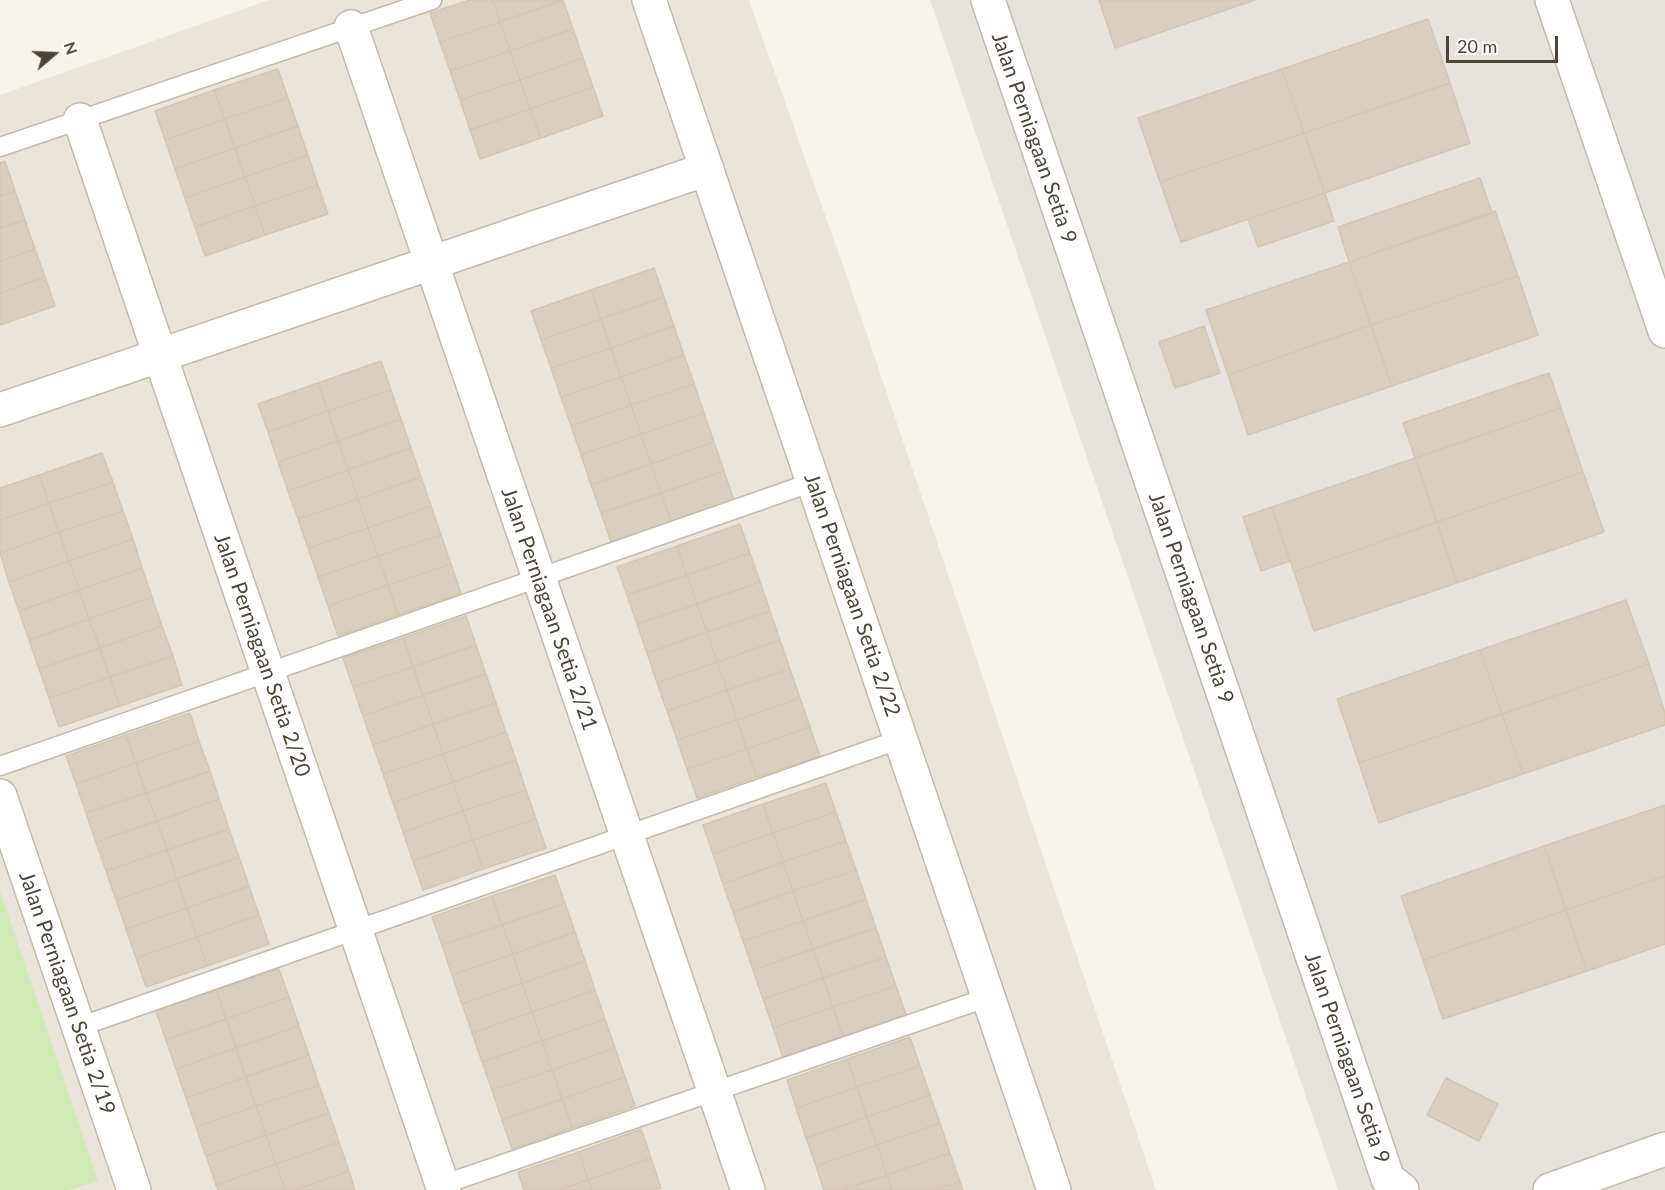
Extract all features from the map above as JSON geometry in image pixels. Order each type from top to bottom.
[{"type":"street","name":"Jalan Perniagaan Setia 2/22","points":[[649,0],[1054,1190]]},
{"type":"street","name":"Jalan Perniagaan Setia 9","points":[[987,0],[1388,1179],[1402,1190]]},
{"type":"street","points":[[1552,0],[1665,331]]},
{"type":"street","name":"Jalan Perniagaan Setia 2/21","points":[[351,27],[748,1190]]},
{"type":"street","name":"Jalan Perniagaan Setia 2/20","points":[[80,120],[356,930],[438,1188]]},
{"type":"street","points":[[0,410],[707,169]]},
{"type":"street","name":"Jalan Perniagaan Setia 2/19","points":[[0,796],[134,1190]]},
{"type":"street","points":[[1550,1190],[1665,1149]]},
{"type":"lane","points":[[0,147],[432,0]]},
{"type":"lane","points":[[0,766],[813,482]]},
{"type":"lane","points":[[79,1027],[901,739]]},
{"type":"lane","points":[[438,1188],[989,997]]},
{"type":"shaded area","points":[[269,0],[749,0],[859,311],[1156,1190],[0,1190],[0,95]]},
{"type":"shaded area","points":[[930,0],[1665,0],[1665,1190],[1338,1190]]},
{"type":"green space","points":[[0,891],[98,1181],[69,1190],[0,1190]]},
{"type":"building","points":[[470,0],[493,0],[500,22],[440,42],[430,13]]},
{"type":"building","points":[[493,0],[563,0],[500,22]]},
{"type":"building","points":[[563,0],[573,29],[510,51],[500,22]]},
{"type":"building","points":[[1099,0],[1255,0],[1115,48]]},
{"type":"building","points":[[1428,19],[1450,83],[1304,133],[1282,69]]},
{"type":"building","points":[[500,22],[510,51],[450,71],[440,42]]},
{"type":"building","points":[[573,29],[583,58],[520,80],[510,51]]},
{"type":"building","points":[[510,51],[520,80],[460,100],[450,71]]},
{"type":"building","points":[[583,58],[593,87],[530,109],[520,80]]},
{"type":"building","points":[[278,69],[288,98],[225,119],[214,90]]},
{"type":"building","points":[[1282,69],[1304,133],[1160,182],[1138,118]]},
{"type":"building","points":[[520,80],[530,109],[470,130],[460,100]]},
{"type":"building","points":[[1450,83],[1470,143],[1325,193],[1304,133]]},
{"type":"building","points":[[593,87],[603,116],[541,138],[530,109]]},
{"type":"building","points":[[214,90],[225,119],[165,140],[155,111]]},
{"type":"building","points":[[288,98],[298,126],[235,148],[225,119]]},
{"type":"building","points":[[530,109],[541,138],[480,159],[470,130]]},
{"type":"building","points":[[225,119],[235,148],[175,169],[165,140]]},
{"type":"building","points":[[298,126],[308,155],[245,177],[235,148]]},
{"type":"building","points":[[1304,133],[1325,193],[1181,242],[1160,182]]},
{"type":"building","points":[[235,148],[245,177],[185,198],[175,169]]},
{"type":"building","points":[[308,155],[318,185],[255,206],[245,177]]},
{"type":"building","points":[[5,161],[15,191],[0,196],[0,163]]},
{"type":"building","points":[[245,177],[255,206],[195,227],[185,198]]},
{"type":"building","points":[[1480,178],[1492,213],[1349,262],[1338,227]]},
{"type":"building","points":[[318,185],[328,214],[265,235],[255,206]]},
{"type":"building","points":[[15,191],[25,220],[0,228],[0,196]]},
{"type":"building","points":[[1325,193],[1334,221],[1258,247],[1248,219]]},
{"type":"building","points":[[255,206],[265,235],[205,256],[195,227]]},
{"type":"building","points":[[1495,211],[1518,276],[1371,325],[1349,262]]},
{"type":"building","points":[[25,220],[35,249],[0,261],[0,228]]},
{"type":"building","points":[[35,249],[45,277],[0,293],[0,261]]},
{"type":"building","points":[[1349,262],[1371,325],[1228,375],[1206,310]]},
{"type":"building","points":[[654,268],[664,297],[601,319],[591,290]]},
{"type":"building","points":[[1518,276],[1538,335],[1392,386],[1371,325]]},
{"type":"building","points":[[45,277],[55,306],[0,325],[0,293]]},
{"type":"building","points":[[591,290],[601,319],[541,340],[531,311]]},
{"type":"building","points":[[664,297],[674,326],[611,348],[601,319]]},
{"type":"building","points":[[601,319],[611,348],[551,368],[541,340]]},
{"type":"building","points":[[1371,325],[1392,386],[1248,435],[1228,375]]},
{"type":"building","points":[[674,326],[684,355],[621,377],[611,348]]},
{"type":"building","points":[[1204,326],[1220,373],[1175,388],[1159,342]]},
{"type":"building","points":[[611,348],[621,377],[561,397],[551,368]]},
{"type":"building","points":[[684,355],[694,384],[631,405],[621,377]]},
{"type":"building","points":[[381,361],[391,390],[328,411],[318,383]]},
{"type":"building","points":[[1549,373],[1561,408],[1415,458],[1403,423]]},
{"type":"building","points":[[621,377],[631,405],[571,426],[561,397]]},
{"type":"building","points":[[318,383],[328,411],[268,432],[258,404]]},
{"type":"building","points":[[694,384],[704,413],[641,434],[631,405]]},
{"type":"building","points":[[391,390],[401,419],[338,441],[328,411]]},
{"type":"building","points":[[631,405],[641,434],[581,455],[571,426]]},
{"type":"building","points":[[1561,408],[1583,472],[1437,522],[1415,458]]},
{"type":"building","points":[[328,411],[338,441],[278,462],[268,432]]},
{"type":"building","points":[[704,413],[714,442],[651,464],[641,434]]},
{"type":"building","points":[[401,419],[411,448],[348,470],[338,441]]},
{"type":"building","points":[[641,434],[651,464],[591,485],[581,455]]},
{"type":"building","points":[[338,441],[348,470],[288,491],[278,462]]},
{"type":"building","points":[[714,442],[724,471],[661,493],[651,464]]},
{"type":"building","points":[[411,448],[421,477],[358,499],[348,470]]},
{"type":"building","points":[[102,453],[113,482],[49,503],[39,475]]},
{"type":"building","points":[[1415,458],[1437,522],[1294,572],[1272,507]]},
{"type":"building","points":[[651,464],[661,493],[601,513],[591,485]]},
{"type":"building","points":[[348,470],[358,499],[298,519],[288,491]]},
{"type":"building","points":[[724,471],[734,500],[671,522],[661,493]]},
{"type":"building","points":[[1583,472],[1604,532],[1457,583],[1437,522]]},
{"type":"building","points":[[39,475],[49,503],[0,520],[0,488]]},
{"type":"building","points":[[421,477],[431,506],[368,528],[358,499]]},
{"type":"building","points":[[113,482],[123,511],[59,532],[49,503]]},
{"type":"building","points":[[661,493],[671,522],[611,542],[601,513]]},
{"type":"building","points":[[358,499],[368,528],[308,548],[298,519]]},
{"type":"building","points":[[49,503],[59,532],[0,553],[0,520]]},
{"type":"building","points":[[431,506],[441,535],[378,556],[368,528]]},
{"type":"building","points":[[1272,507],[1290,561],[1261,571],[1243,517]]},
{"type":"building","points":[[123,511],[133,539],[69,561],[59,532]]},
{"type":"building","points":[[1437,522],[1457,583],[1314,631],[1294,572]]},
{"type":"building","points":[[740,524],[750,553],[687,575],[677,546]]},
{"type":"building","points":[[368,528],[378,556],[318,577],[308,548]]},
{"type":"building","points":[[59,532],[69,561],[9,582],[0,553]]},
{"type":"building","points":[[441,535],[451,564],[388,585],[378,556]]},
{"type":"building","points":[[133,539],[142,568],[79,590],[69,561]]},
{"type":"building","points":[[677,546],[687,575],[627,595],[617,567]]},
{"type":"building","points":[[750,553],[760,582],[697,604],[687,575]]},
{"type":"building","points":[[378,556],[388,585],[328,606],[318,577]]},
{"type":"building","points":[[69,561],[79,590],[19,611],[9,582]]},
{"type":"building","points":[[451,564],[461,593],[398,615],[388,585]]},
{"type":"building","points":[[142,568],[152,597],[89,619],[79,590]]},
{"type":"building","points":[[687,575],[697,604],[637,624],[627,595]]},
{"type":"building","points":[[760,582],[770,611],[707,632],[697,604]]},
{"type":"building","points":[[388,585],[398,615],[338,636],[328,606]]},
{"type":"building","points":[[79,590],[89,619],[29,640],[19,611]]},
{"type":"building","points":[[152,597],[162,626],[100,648],[89,619]]},
{"type":"building","points":[[1626,600],[1649,664],[1502,714],[1480,650]]},
{"type":"building","points":[[697,604],[707,632],[647,653],[637,624]]},
{"type":"building","points":[[770,611],[780,640],[717,662],[707,632]]},
{"type":"building","points":[[466,616],[476,645],[413,667],[403,638]]},
{"type":"building","points":[[89,619],[100,648],[39,669],[29,640]]},
{"type":"building","points":[[162,626],[173,656],[110,677],[100,648]]},
{"type":"building","points":[[707,632],[717,662],[657,683],[647,653]]},
{"type":"building","points":[[403,638],[413,667],[353,687],[343,658]]},
{"type":"building","points":[[780,640],[790,669],[727,690],[717,662]]},
{"type":"building","points":[[476,645],[486,674],[423,695],[413,667]]},
{"type":"building","points":[[100,648],[110,677],[49,698],[39,669]]},
{"type":"building","points":[[1480,650],[1502,714],[1359,763],[1337,699]]},
{"type":"building","points":[[173,656],[182,685],[120,706],[110,677]]},
{"type":"building","points":[[717,662],[727,690],[667,711],[657,683]]},
{"type":"building","points":[[1649,664],[1665,713],[1665,725],[1523,774],[1502,714]]},
{"type":"building","points":[[413,667],[423,695],[363,716],[353,687]]},
{"type":"building","points":[[790,669],[800,698],[737,720],[727,690]]},
{"type":"building","points":[[486,674],[496,703],[433,724],[423,695]]},
{"type":"building","points":[[110,677],[120,706],[59,727],[49,698]]},
{"type":"building","points":[[727,690],[737,720],[677,740],[667,711]]},
{"type":"building","points":[[423,695],[433,724],[373,745],[363,716]]},
{"type":"building","points":[[800,698],[810,727],[747,749],[737,720]]},
{"type":"building","points":[[496,703],[506,732],[443,754],[433,724]]},
{"type":"building","points":[[190,713],[199,741],[136,763],[126,735]]},
{"type":"building","points":[[1502,714],[1523,774],[1379,823],[1359,763]]},
{"type":"building","points":[[737,720],[747,749],[687,769],[677,740]]},
{"type":"building","points":[[433,724],[443,754],[383,774],[373,745]]},
{"type":"building","points":[[810,727],[820,756],[757,777],[747,749]]},
{"type":"building","points":[[506,732],[516,760],[453,782],[443,754]]},
{"type":"building","points":[[126,735],[136,763],[76,784],[66,756]]},
{"type":"building","points":[[199,741],[210,771],[146,793],[136,763]]},
{"type":"building","points":[[747,749],[757,777],[697,798],[687,769]]},
{"type":"building","points":[[443,754],[453,782],[393,803],[383,774]]},
{"type":"building","points":[[516,760],[526,790],[463,811],[453,782]]},
{"type":"building","points":[[136,763],[146,793],[86,813],[76,784]]},
{"type":"building","points":[[210,771],[219,799],[157,821],[146,793]]},
{"type":"building","points":[[453,782],[463,811],[403,832],[393,803]]},
{"type":"building","points":[[826,783],[836,812],[773,833],[763,804]]},
{"type":"building","points":[[526,790],[536,819],[473,840],[463,811]]},
{"type":"building","points":[[146,793],[157,821],[96,842],[86,813]]},
{"type":"building","points":[[219,799],[229,829],[167,850],[157,821]]},
{"type":"building","points":[[763,804],[773,833],[713,854],[703,825]]},
{"type":"building","points":[[1665,805],[1665,876],[1566,910],[1544,846]]},
{"type":"building","points":[[463,811],[473,840],[413,861],[403,832]]},
{"type":"building","points":[[836,812],[846,841],[783,862],[773,833]]},
{"type":"building","points":[[536,819],[546,848],[483,869],[473,840]]},
{"type":"building","points":[[157,821],[167,850],[106,871],[96,842]]},
{"type":"building","points":[[229,829],[239,857],[177,879],[167,850]]},
{"type":"building","points":[[773,833],[783,862],[723,884],[713,854]]},
{"type":"building","points":[[473,840],[483,869],[423,890],[413,861]]},
{"type":"building","points":[[846,841],[856,870],[793,891],[783,862]]},
{"type":"building","points":[[1544,846],[1566,910],[1423,960],[1401,896]]},
{"type":"building","points":[[167,850],[177,879],[116,900],[106,871]]},
{"type":"building","points":[[239,857],[249,886],[187,908],[177,879]]},
{"type":"building","points":[[783,862],[793,891],[733,912],[723,884]]},
{"type":"building","points":[[856,870],[866,899],[803,921],[793,891]]},
{"type":"building","points":[[555,875],[565,903],[502,925],[492,896]]},
{"type":"building","points":[[1665,876],[1665,944],[1587,971],[1566,910]]},
{"type":"building","points":[[177,879],[187,908],[126,929],[116,900]]},
{"type":"building","points":[[249,886],[259,915],[197,937],[187,908]]},
{"type":"building","points":[[793,891],[803,921],[743,941],[733,912]]},
{"type":"building","points":[[492,896],[502,925],[442,945],[432,917]]},
{"type":"building","points":[[866,899],[876,928],[813,949],[803,921]]},
{"type":"building","points":[[565,903],[575,932],[513,954],[502,925]]},
{"type":"building","points":[[187,908],[197,937],[136,958],[126,929]]},
{"type":"building","points":[[1566,910],[1587,971],[1443,1019],[1423,960]]},
{"type":"building","points":[[259,915],[269,944],[207,966],[197,937]]},
{"type":"building","points":[[803,921],[813,949],[753,970],[743,941]]},
{"type":"building","points":[[502,925],[513,954],[452,975],[442,945]]},
{"type":"building","points":[[876,928],[886,957],[823,978],[813,949]]},
{"type":"building","points":[[575,932],[585,961],[522,983],[513,954]]},
{"type":"building","points":[[197,937],[207,966],[146,987],[136,958]]},
{"type":"building","points":[[813,949],[823,978],[763,999],[753,970]]},
{"type":"building","points":[[513,954],[522,983],[462,1004],[452,975]]},
{"type":"building","points":[[886,957],[896,986],[833,1007],[823,978]]},
{"type":"building","points":[[585,961],[595,990],[532,1012],[522,983]]},
{"type":"building","points":[[279,969],[289,997],[226,1019],[216,990]]},
{"type":"building","points":[[823,978],[833,1007],[773,1028],[763,999]]},
{"type":"building","points":[[522,983],[532,1012],[472,1033],[462,1004]]},
{"type":"building","points":[[896,986],[906,1015],[843,1036],[833,1007]]},
{"type":"building","points":[[216,990],[226,1019],[166,1040],[156,1011]]},
{"type":"building","points":[[595,990],[605,1019],[542,1041],[532,1012]]},
{"type":"building","points":[[289,997],[299,1026],[236,1048],[226,1019]]},
{"type":"building","points":[[833,1007],[843,1036],[783,1057],[773,1028]]},
{"type":"building","points":[[532,1012],[542,1041],[482,1062],[472,1033]]},
{"type":"building","points":[[226,1019],[236,1048],[176,1069],[166,1040]]},
{"type":"building","points":[[605,1019],[615,1048],[552,1070],[542,1041]]},
{"type":"building","points":[[299,1026],[309,1055],[246,1077],[236,1048]]},
{"type":"building","points":[[910,1037],[920,1066],[857,1087],[847,1059]]},
{"type":"building","points":[[542,1041],[552,1070],[492,1090],[482,1062]]},
{"type":"building","points":[[236,1048],[246,1077],[186,1098],[176,1069]]},
{"type":"building","points":[[615,1048],[625,1077],[562,1099],[552,1070]]},
{"type":"building","points":[[309,1055],[319,1085],[256,1106],[246,1077]]},
{"type":"building","points":[[847,1059],[857,1087],[796,1108],[787,1080]]},
{"type":"building","points":[[920,1066],[930,1095],[867,1117],[857,1087]]},
{"type":"building","points":[[552,1070],[562,1099],[502,1120],[492,1090]]},
{"type":"building","points":[[246,1077],[256,1106],[196,1127],[186,1098]]},
{"type":"building","points":[[625,1077],[635,1106],[572,1128],[562,1099]]},
{"type":"building","points":[[1446,1078],[1498,1104],[1479,1141],[1427,1115]]},
{"type":"building","points":[[319,1085],[329,1113],[266,1135],[256,1106]]},
{"type":"building","points":[[857,1087],[867,1117],[806,1138],[796,1108]]},
{"type":"building","points":[[930,1095],[940,1123],[877,1145],[867,1117]]},
{"type":"building","points":[[562,1099],[572,1128],[512,1149],[502,1120]]},
{"type":"building","points":[[256,1106],[266,1135],[206,1156],[196,1127]]},
{"type":"building","points":[[329,1113],[339,1142],[276,1164],[266,1135]]},
{"type":"building","points":[[867,1117],[877,1145],[816,1166],[806,1138]]},
{"type":"building","points":[[940,1123],[950,1153],[887,1175],[877,1145]]},
{"type":"building","points":[[641,1129],[651,1158],[588,1180],[579,1152]]},
{"type":"building","points":[[266,1135],[276,1164],[216,1185],[206,1156]]},
{"type":"building","points":[[339,1142],[349,1171],[295,1190],[285,1190],[276,1164]]},
{"type":"building","points":[[877,1145],[887,1175],[842,1190],[824,1190],[816,1166]]},
{"type":"building","points":[[579,1152],[588,1180],[559,1190],[524,1190],[518,1172]]},
{"type":"building","points":[[950,1153],[960,1182],[936,1190],[892,1190],[887,1175]]},
{"type":"building","points":[[651,1158],[661,1188],[655,1190],[592,1190],[588,1180]]},
{"type":"building","points":[[276,1164],[285,1190],[218,1190],[216,1185]]},
{"type":"building","points":[[349,1171],[355,1190],[295,1190]]},
{"type":"building","points":[[887,1175],[892,1190],[842,1190]]},
{"type":"building","points":[[588,1180],[592,1190],[559,1190]]},
{"type":"building","points":[[960,1182],[963,1190],[936,1190]]}]
